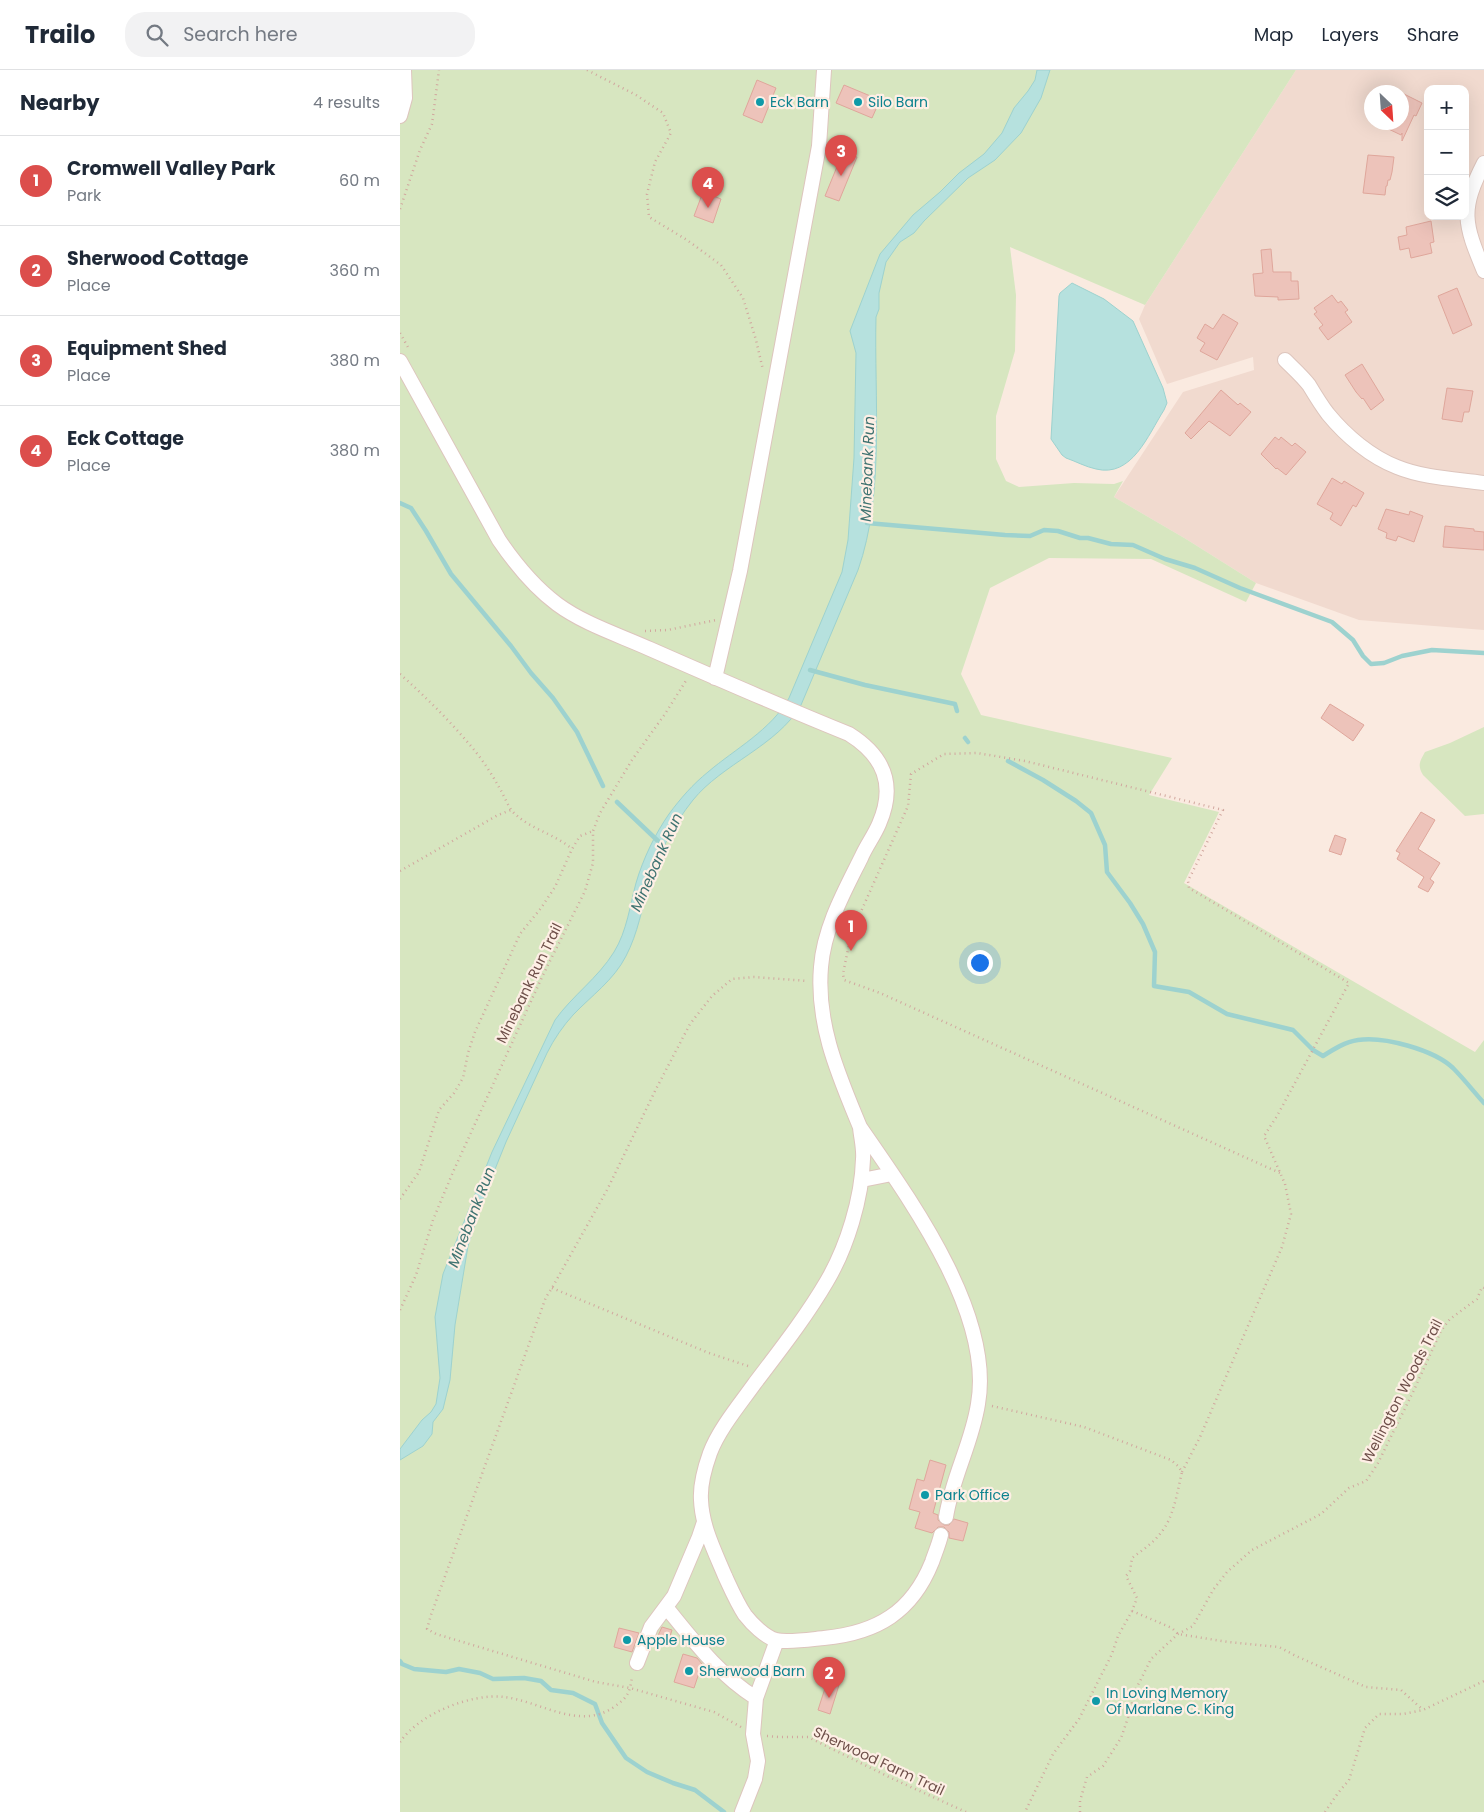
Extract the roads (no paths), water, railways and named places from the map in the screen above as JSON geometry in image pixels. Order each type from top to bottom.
[{"type":"street","points":[[400,116],[405,98],[404,70]]},
{"type":"street","points":[[715,678],[740,571],[819,146],[824,70]]},
{"type":"street","points":[[1484,163],[1469,199],[1467,214],[1474,246],[1484,271]]},
{"type":"street","points":[[406,359],[499,540],[514,562],[533,584],[559,605],[589,622],[715,678],[849,734],[870,750],[879,761],[887,789],[885,805],[879,824],[835,912],[826,940],[821,967],[824,1020],[832,1057],[860,1127],[892,1174],[950,1271],[966,1309],[976,1345],[980,1378],[978,1403],[973,1427],[946,1517]]},
{"type":"street","points":[[1285,360],[1343,429],[1358,444],[1378,457],[1397,467],[1423,475],[1484,483]]},
{"type":"street","points":[[860,1127],[863,1158],[862,1180],[854,1215],[843,1245],[828,1280],[729,1419],[710,1452],[700,1499],[704,1522],[712,1546],[737,1603],[746,1617],[760,1630],[777,1640],[807,1640],[853,1634],[877,1625],[912,1597],[924,1580],[941,1535]]},
{"type":"street","points":[[862,1180],[892,1174]]},
{"type":"street","points":[[637,1663],[651,1627],[674,1596],[704,1522]]},
{"type":"street","points":[[666,1606],[724,1675],[756,1698]]},
{"type":"street","points":[[744,1809],[756,1779],[758,1761],[753,1734],[756,1698],[777,1640]]},
{"type":"water","name":"Minebank Run","points":[[1037,70],[1050,70],[1041,98],[1021,133],[995,160],[968,178],[914,233],[900,242],[886,262],[879,293],[879,309],[876,317],[875,478],[872,510],[858,570],[801,705],[778,732],[705,787],[693,800],[673,829],[657,861],[637,929],[621,965],[609,980],[573,1015],[547,1053],[506,1142],[483,1199],[468,1246],[455,1325],[450,1380],[443,1409],[433,1422],[432,1434],[423,1446],[400,1460],[400,1449],[436,1404],[440,1378],[435,1317],[443,1274],[492,1152],[555,1020],[614,952],[625,927],[642,865],[654,838],[669,814],[702,777],[773,720],[789,698],[842,572],[848,540],[854,458],[856,353],[850,331],[880,254],[913,215],[959,173],[984,154],[1002,133],[1014,108],[1035,80]]},
{"type":"water","points":[[1072,283],[1104,299],[1133,321],[1163,388],[1167,403],[1138,452],[1120,467],[1109,470],[1092,468],[1066,458],[1051,439],[1059,296]]},
{"type":"waterway","points":[[400,503],[411,508],[451,574],[553,698],[577,732],[603,786]]},
{"type":"waterway","points":[[867,523],[1005,535],[1030,536],[1044,530],[1058,531],[1080,538],[1088,538],[1111,544],[1133,545],[1165,559],[1195,568],[1240,588],[1332,622],[1353,640],[1363,656],[1371,664],[1384,663],[1402,656],[1432,650],[1484,653]]},
{"type":"waterway","points":[[810,670],[865,685],[955,704],[957,711]]},
{"type":"waterway","points":[[965,738],[968,742]]},
{"type":"waterway","points":[[1008,761],[1043,780],[1091,813],[1105,845],[1107,872],[1143,924],[1155,952],[1154,986],[1189,992],[1227,1014],[1293,1030],[1313,1050],[1323,1056],[1349,1042],[1369,1039],[1394,1042],[1421,1050],[1445,1061],[1484,1103]]},
{"type":"waterway","points":[[617,802],[658,841]]},
{"type":"waterway","points":[[400,1661],[402,1664],[414,1669],[446,1672],[459,1669],[480,1673],[493,1679],[524,1678],[541,1681],[551,1690],[573,1693],[595,1704],[602,1723],[626,1758],[647,1772],[695,1790],[724,1812]]},
{"type":"place","name":"Eck Barn","points":[[760,102]]},
{"type":"place","name":"Silo Barn","points":[[858,102]]},
{"type":"place","name":"Equipment Shed","points":[[841,176]]},
{"type":"place","name":"Eck Cottage","points":[[708,208]]},
{"type":"place","name":"Cromwell Valley Park","points":[[851,951]]},
{"type":"place","name":"Park Office","points":[[925,1495]]},
{"type":"place","name":"Apple House","points":[[627,1640]]},
{"type":"place","name":"Sherwood Barn","points":[[689,1671]]},
{"type":"place","name":"Sherwood Cottage","points":[[829,1698]]},
{"type":"place","name":"In Loving Memory Of Marlane C. King","points":[[1096,1701]]}]
